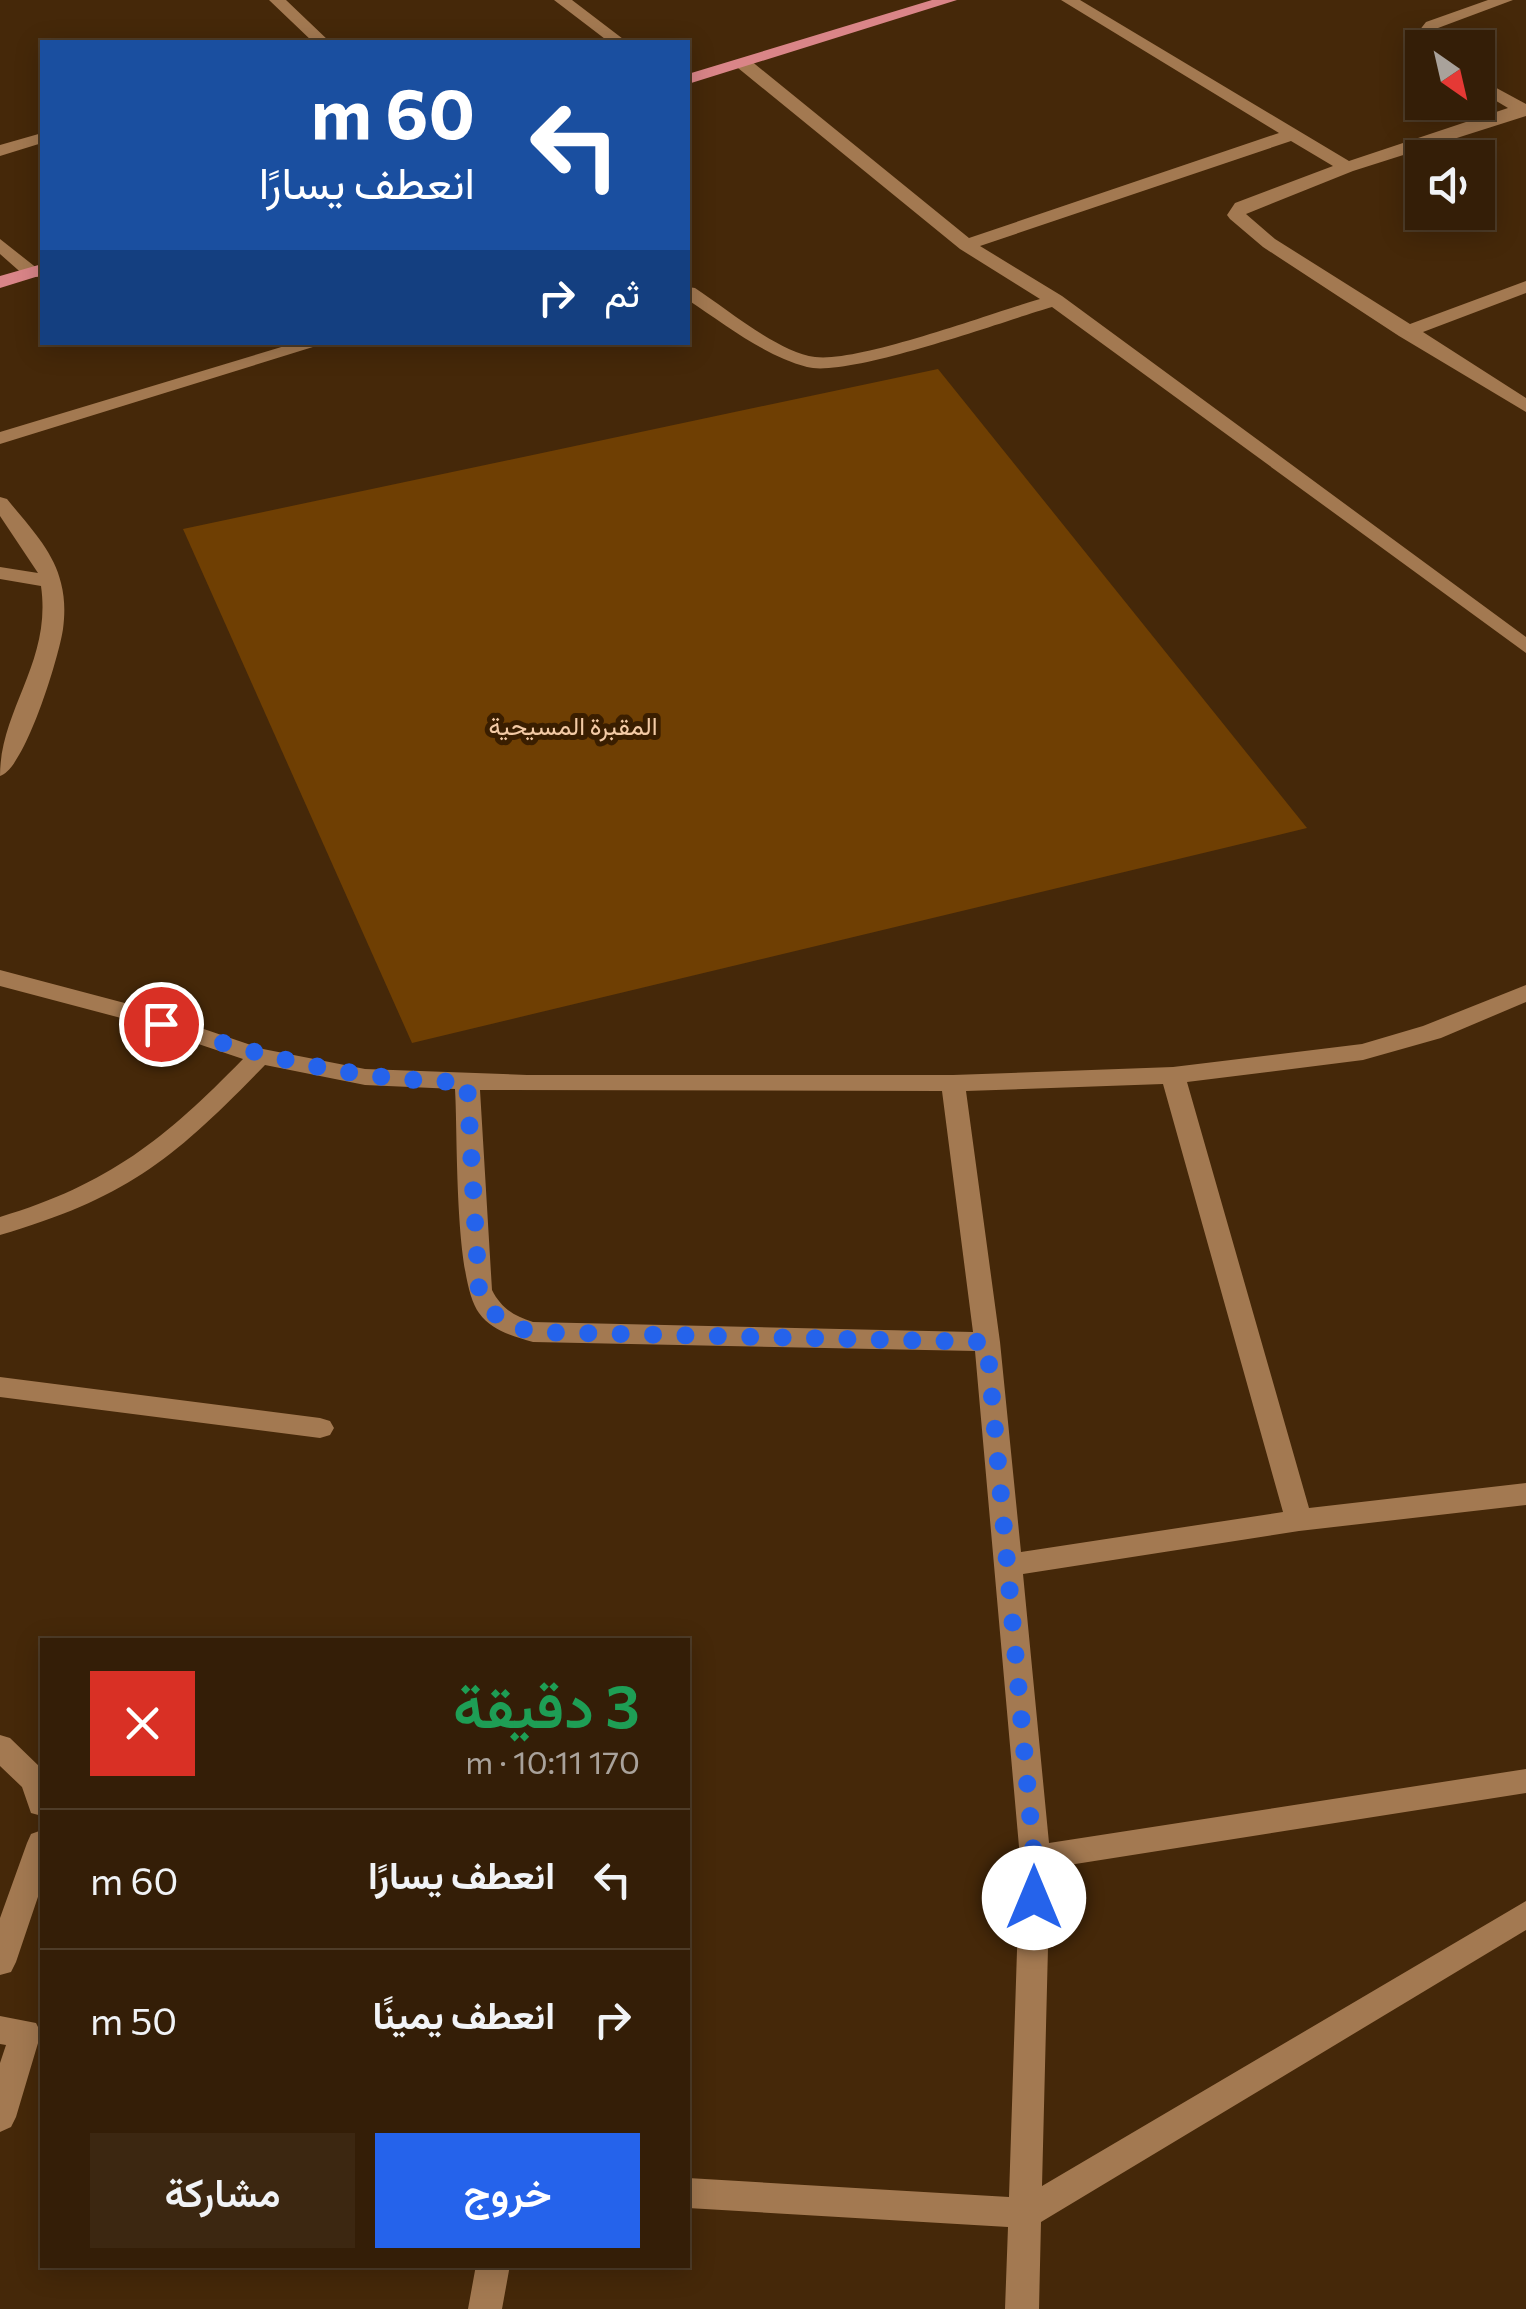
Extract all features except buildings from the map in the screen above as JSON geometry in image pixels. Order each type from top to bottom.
[{"type":"main road","points":[[690,78],[950,0]]},
{"type":"main road","points":[[0,282],[37,271]]},
{"type":"street","points":[[277,0],[320,40]]},
{"type":"street","points":[[562,0],[616,40]]},
{"type":"street","points":[[1068,0],[1347,168]]},
{"type":"street","points":[[1428,30],[1432,25],[1506,0]]},
{"type":"street","points":[[744,64],[966,245],[1055,300],[1526,647]]},
{"type":"street","points":[[1495,93],[1524,110]]},
{"type":"street","points":[[1524,110],[1241,206],[1236,215],[1270,243],[1526,406]]},
{"type":"street","points":[[966,245],[1291,135]]},
{"type":"street","points":[[0,151],[40,139]]},
{"type":"street","points":[[0,244],[37,271]]},
{"type":"street","points":[[1406,332],[1526,287]]},
{"type":"street","points":[[690,293],[781,352],[814,363],[850,360],[1055,300]]},
{"type":"street","points":[[0,438],[310,345]]},
{"type":"street","points":[[0,503],[36,550],[51,582],[54,626],[23,725],[0,769]]},
{"type":"street","points":[[0,573],[51,582]]},
{"type":"street","points":[[0,978],[128,1012],[260,1056],[365,1077],[467,1082],[953,1083],[1172,1075],[1363,1052],[1432,1032],[1526,993]]},
{"type":"street","points":[[0,1226],[45,1213],[97,1190],[172,1144],[260,1056]]},
{"type":"street","points":[[1172,1075],[1299,1520]]},
{"type":"street","points":[[467,1082],[479,1290],[488,1309],[501,1322],[532,1332],[987,1342]]},
{"type":"street","points":[[953,1083],[987,1342],[1034,1858],[1022,2309]]},
{"type":"street","points":[[0,1387],[320,1428]]},
{"type":"street","points":[[1010,1565],[1299,1520],[1526,1494]]},
{"type":"street","points":[[0,1747],[35,1781],[40,1797]]},
{"type":"street","points":[[1034,1858],[1526,1781]]},
{"type":"street","points":[[0,1962],[40,1850]]},
{"type":"street","points":[[690,2194],[1026,2213],[1526,1914]]},
{"type":"street","points":[[0,2116],[23,2035]]},
{"type":"street","points":[[485,2309],[493,2268]]},
{"type":"green space","name":"المقبرة المسيحية","points":[[938,369],[1307,828],[412,1043],[183,529]]},
{"type":"route","points":[[161,1024],[260,1056],[365,1077],[467,1082],[479,1290],[488,1309],[501,1322],[532,1332],[987,1342],[1010,1565],[1034,1898]]}]
